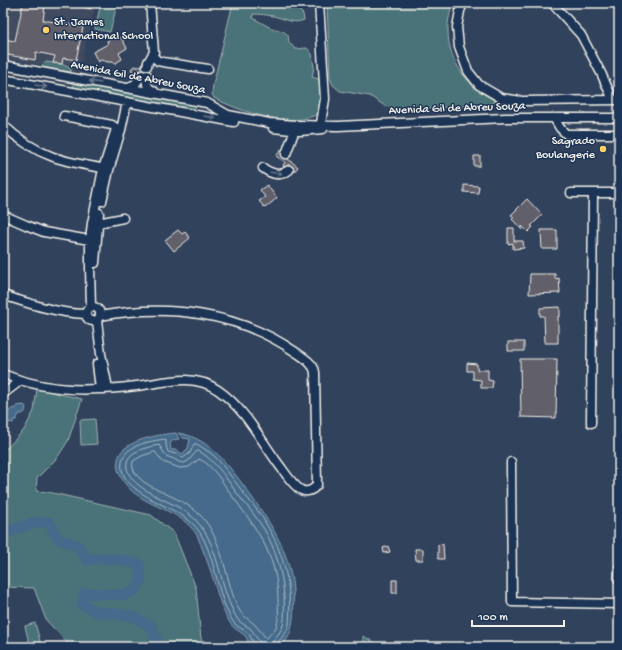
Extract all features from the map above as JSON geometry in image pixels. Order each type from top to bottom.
[{"type":"street","points":[[145,66],[154,50],[150,3]]},
{"type":"street","points":[[319,3],[325,98],[321,127]]},
{"type":"street","points":[[463,3],[457,27],[459,47],[468,71],[479,85],[501,98],[522,101],[616,100],[581,35],[552,3]]},
{"type":"street","points":[[152,55],[158,61],[208,69]]},
{"type":"street","name":"Avenida Gil de Abreu Souza","points":[[3,65],[209,104],[228,115],[295,128]]},
{"type":"street","points":[[129,88],[144,75],[147,86],[161,94]]},
{"type":"street","name":"Avenida Gil de Abreu Souza","points":[[3,79],[262,127],[295,128],[506,118],[619,118]]},
{"type":"street","points":[[93,241],[98,223],[106,169],[121,130],[127,102]]},
{"type":"street","points":[[181,112],[198,110],[198,102]]},
{"type":"street","points":[[64,116],[112,125],[115,127],[93,241],[95,270],[93,307]]},
{"type":"street","points":[[554,118],[566,134],[619,134]]},
{"type":"street","points":[[3,125],[30,147],[51,157],[78,165],[106,169]]},
{"type":"street","points":[[286,154],[295,128]]},
{"type":"street","points":[[263,168],[273,174],[282,174],[289,170]]},
{"type":"street","points":[[571,193],[619,193]]},
{"type":"street","points":[[590,423],[593,193]]},
{"type":"street","points":[[3,214],[44,232],[93,241]]},
{"type":"street","points":[[98,223],[123,218]]},
{"type":"street","points":[[3,295],[59,311],[85,314]]},
{"type":"street","points":[[85,314],[87,310],[93,307]]},
{"type":"street","points":[[93,307],[99,311],[96,319],[104,389]]},
{"type":"street","points":[[3,374],[20,381],[79,390],[138,386],[173,380],[192,380],[206,383],[226,396],[245,416],[283,470],[298,487],[302,490],[308,491],[315,488],[317,485],[314,366],[278,341],[249,327],[215,317],[180,311],[149,310],[96,319],[86,319],[85,314]]},
{"type":"street","points":[[3,394],[20,381]]},
{"type":"street","points":[[511,462],[512,602],[619,604]]},
{"type":"shaded area","name":"St. James International School","points":[[3,3],[96,3],[79,72],[3,58]]},
{"type":"green space","points":[[101,3],[117,5],[110,32],[95,29]]},
{"type":"green space","points":[[233,3],[291,3],[303,14],[304,20],[296,22],[261,14],[253,14],[253,18],[271,28],[283,31],[288,35],[289,42],[295,49],[307,48],[312,54],[314,67],[312,77],[321,80],[322,104],[319,113],[308,118],[295,120],[266,117],[237,108],[214,98],[212,94],[213,85]]},
{"type":"green space","points":[[327,3],[452,3],[448,31],[449,42],[456,64],[469,82],[487,96],[497,101],[488,105],[471,107],[397,109],[385,106],[370,96],[340,91],[333,85],[330,78]]},
{"type":"green space","points":[[46,62],[62,64],[71,69],[71,72],[41,67]]},
{"type":"green space","points":[[75,82],[195,104],[196,107],[194,109],[187,108],[75,88],[73,86]]},
{"type":"green space","points":[[37,389],[82,399],[68,441],[57,458],[37,478],[36,491],[48,492],[151,515],[174,533],[196,588],[201,639],[213,647],[71,647],[46,620],[34,588],[3,587],[3,448],[7,448],[24,430],[34,411]]},
{"type":"green space","points":[[95,419],[97,444],[81,445],[80,420]]},
{"type":"green space","points":[[35,623],[41,645],[30,647],[25,626]]},
{"type":"green space","points":[[363,636],[383,647],[363,647]]},
{"type":"water","points":[[24,405],[26,407],[25,412],[19,414],[16,420],[13,420],[13,423],[7,422],[4,419],[4,415],[13,408],[16,409],[16,406]]},
{"type":"water","points":[[176,433],[179,439],[170,443],[171,450],[177,450],[182,454],[188,448],[190,439],[183,438],[178,433],[198,439],[222,458],[257,505],[279,540],[289,567],[292,581],[294,607],[292,628],[284,643],[277,647],[252,646],[246,637],[232,625],[221,605],[197,535],[183,520],[133,492],[126,485],[120,474],[117,467],[117,462],[123,450],[128,446],[153,436]]},
{"type":"building","points":[[23,3],[45,6],[43,20],[83,27],[76,60],[63,58],[62,64],[53,63],[55,56],[36,52],[35,60],[3,54],[3,39],[15,41]]},
{"type":"building","points":[[74,3],[92,3],[91,9],[74,5]]},
{"type":"building","points":[[115,37],[116,40],[121,37],[127,48],[119,53],[122,59],[114,64],[113,62],[101,60],[98,62],[93,52],[108,44],[107,41]]},
{"type":"building","points":[[134,66],[142,66],[143,70],[134,73],[131,69]]},
{"type":"building","points":[[281,150],[282,158],[288,159],[298,167],[293,173],[293,167],[289,165],[284,167],[285,162],[276,156]]},
{"type":"building","points":[[474,156],[480,156],[480,166],[474,166]]},
{"type":"building","points":[[267,185],[277,198],[265,208],[259,201],[265,197],[260,190]]},
{"type":"building","points":[[464,185],[479,186],[478,193],[464,192]]},
{"type":"building","points":[[527,199],[542,215],[531,226],[533,227],[528,232],[522,226],[522,230],[512,219],[514,217],[511,215]]},
{"type":"building","points":[[508,228],[514,228],[514,241],[523,241],[524,248],[513,249],[513,243],[508,244]]},
{"type":"building","points":[[178,230],[182,234],[185,232],[190,238],[174,251],[165,240]]},
{"type":"building","points":[[541,230],[557,230],[557,249],[542,249]]},
{"type":"building","points":[[530,274],[555,274],[555,279],[559,278],[560,293],[529,294]]},
{"type":"building","points":[[560,307],[560,316],[558,316],[558,343],[545,343],[544,316],[540,316],[540,308]]},
{"type":"building","points":[[508,342],[524,342],[524,351],[508,351]]},
{"type":"building","points":[[520,359],[557,359],[556,418],[521,417]]},
{"type":"building","points":[[467,363],[477,364],[477,370],[488,370],[488,380],[493,381],[492,388],[481,388],[481,380],[473,379],[473,371],[467,371]]},
{"type":"building","points":[[443,544],[444,559],[438,559],[438,545]]},
{"type":"building","points":[[388,546],[390,552],[384,553],[383,548]]},
{"type":"building","points":[[415,549],[423,549],[423,560],[416,560]]},
{"type":"building","points":[[615,565],[619,565],[619,583],[614,582]]},
{"type":"building","points":[[392,580],[397,580],[397,593],[392,593]]},
{"type":"waterway","points":[[3,534],[32,523],[49,522],[58,539],[79,546],[87,560],[113,559],[139,564],[141,580],[135,590],[122,595],[85,593],[82,604],[98,612],[132,616],[152,627],[157,643],[156,647]]},
{"type":"tunnel","points":[[142,75],[143,65]]},
{"type":"tunnel","points":[[282,160],[286,154]]},
{"type":"place","name":"St. James International School","points":[[46,30]]},
{"type":"place","name":"Sagrado Boulangerie","points":[[603,149]]}]
